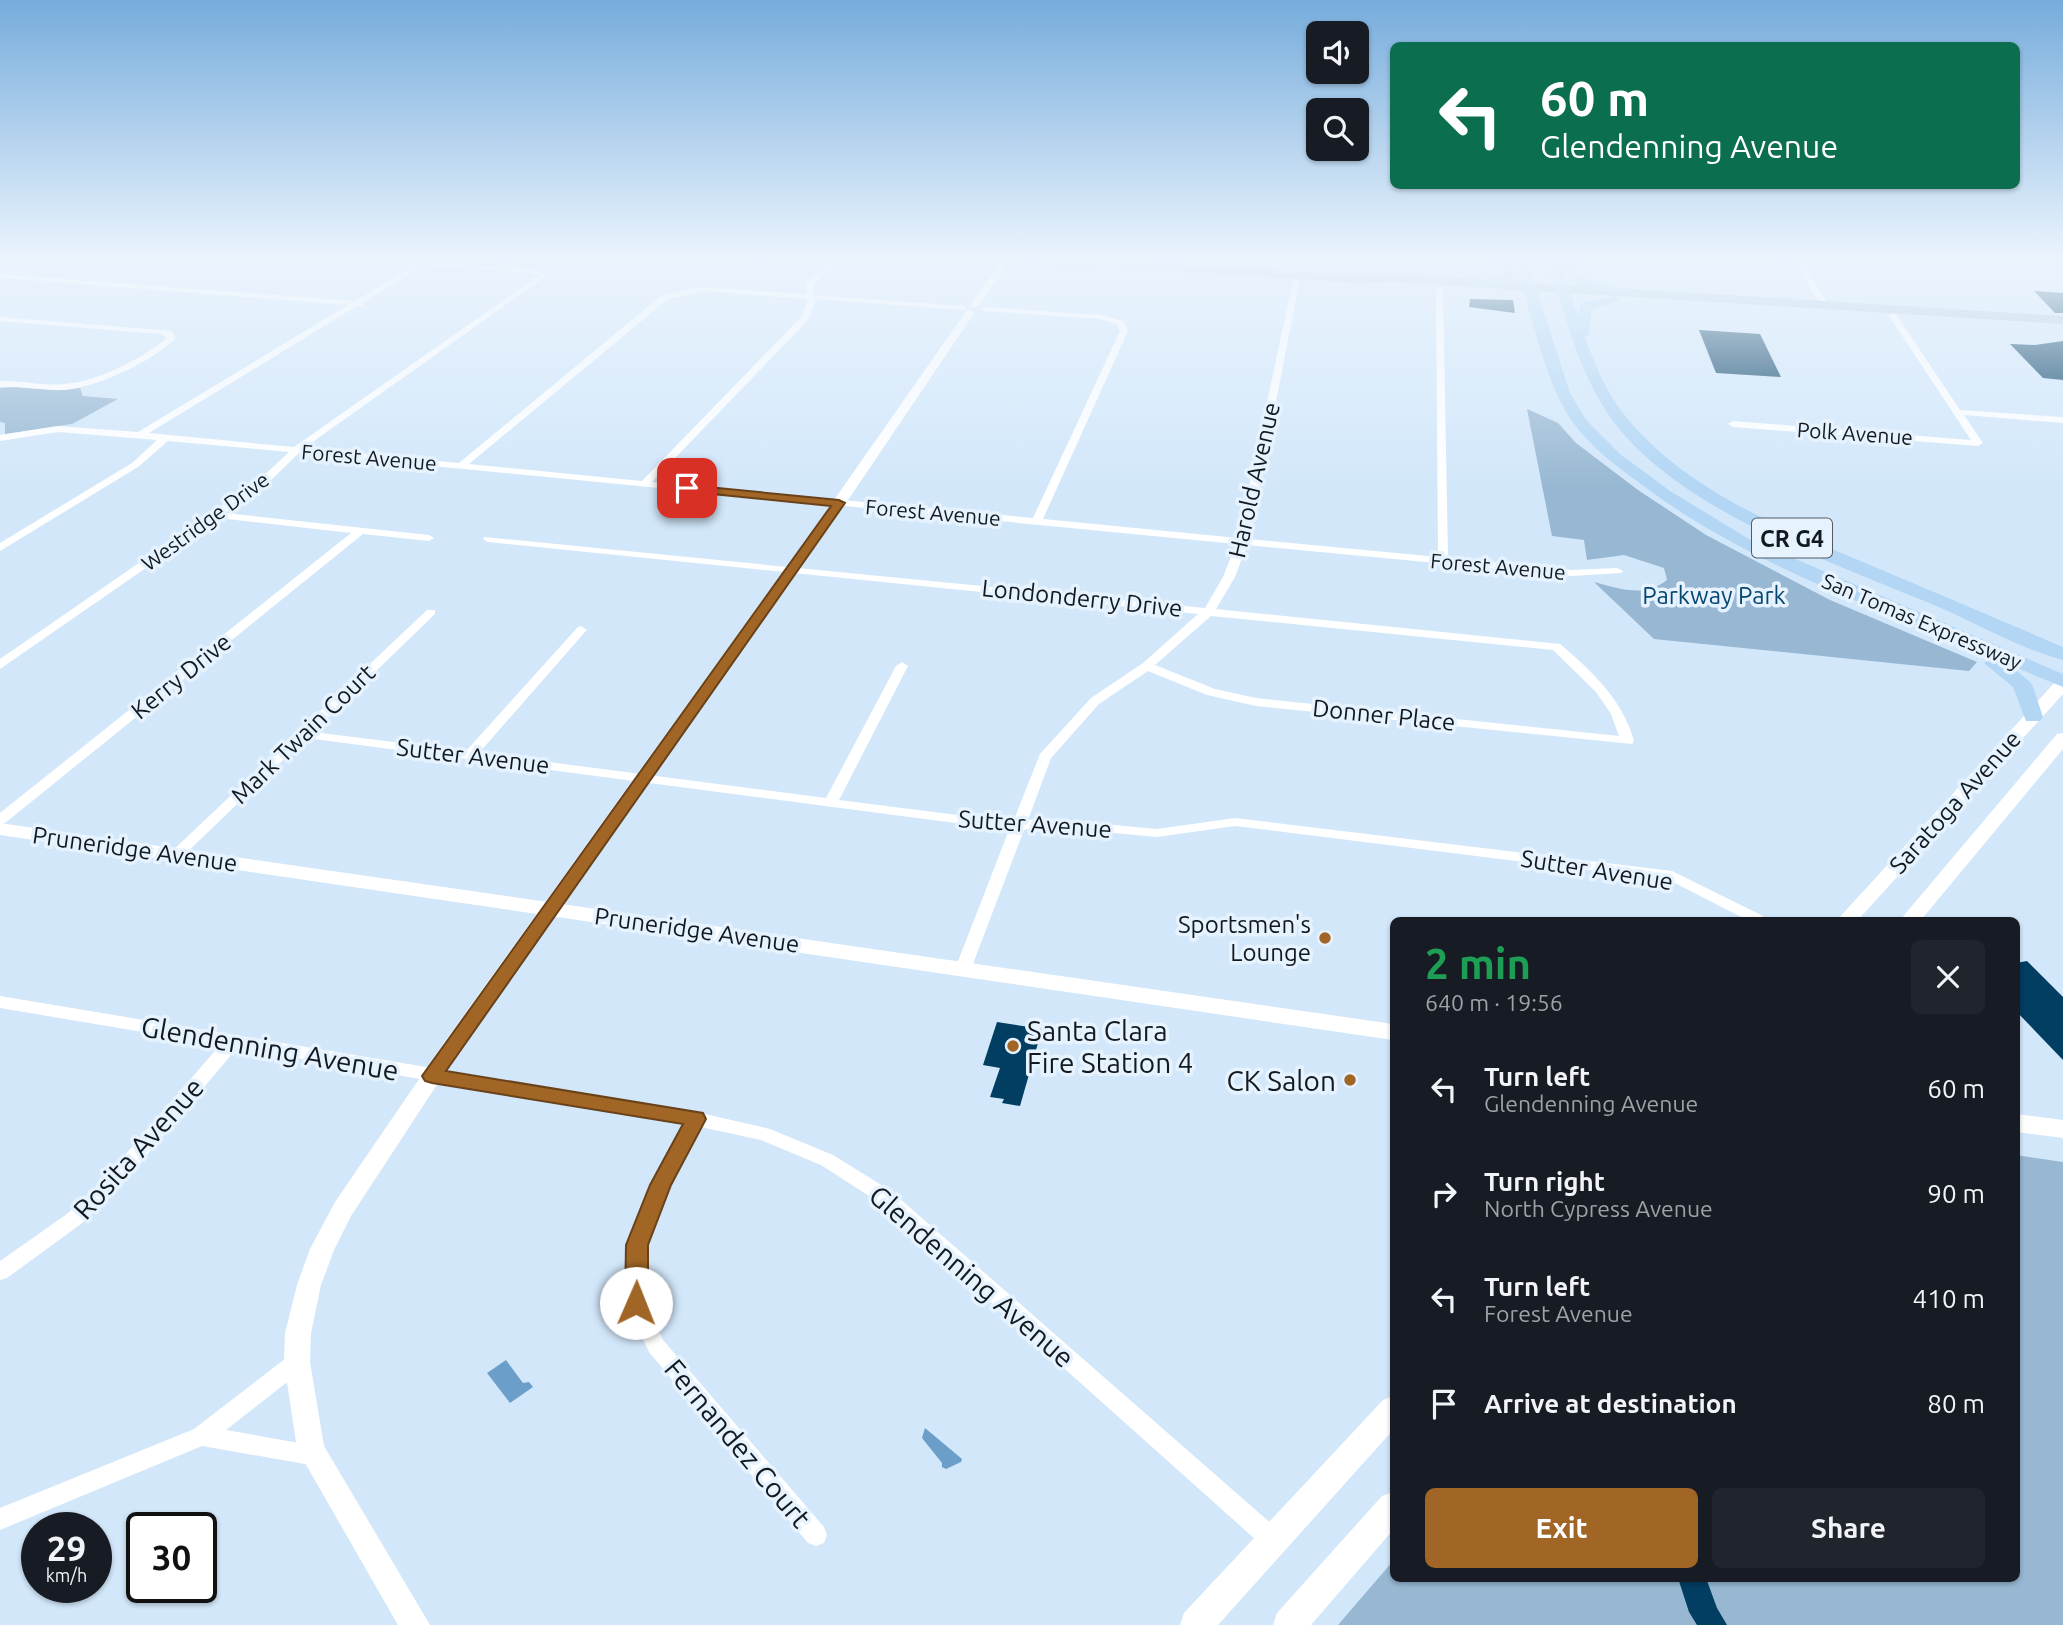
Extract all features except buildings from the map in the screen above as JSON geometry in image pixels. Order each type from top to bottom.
[{"type":"highway","name":"San Tomas Expressway","points":[[1544,336],[1563,393],[1580,422],[1614,457],[1664,494],[1743,543],[2063,682]]},
{"type":"highway","name":"San Tomas Expressway","points":[[1580,336],[1603,396],[1621,421],[1655,455],[1701,489],[1781,533],[2063,654]]},
{"type":"highway","points":[[1583,336],[1583,344]]},
{"type":"highway","points":[[1943,603],[2016,626],[2063,634]]},
{"type":"highway","points":[[1948,633],[1962,645],[2017,679],[2026,691],[2032,717]]},
{"type":"main road","name":"Saratoga Avenue","points":[[1850,917],[2063,682]]},
{"type":"main road","name":"Saratoga Avenue","points":[[1913,917],[2063,738]]},
{"type":"main road","name":"Pruneridge Avenue","points":[[0,830],[1390,1032]]},
{"type":"main road","points":[[2020,1123],[2063,1129]]},
{"type":"main road","points":[[1196,1625],[1390,1412]]},
{"type":"main road","points":[[1289,1625],[1390,1510]]},
{"type":"street","points":[[0,384],[65,387],[89,383],[172,338],[170,336]]},
{"type":"street","points":[[140,435],[307,336]]},
{"type":"street","name":"Westridge Drive","points":[[0,666],[263,482],[297,451],[459,336]]},
{"type":"street","points":[[461,466],[618,336]]},
{"type":"street","points":[[644,484],[788,336]]},
{"type":"street","points":[[415,1625],[311,1448],[297,1362],[298,1333],[309,1285],[322,1250],[344,1209],[432,1076],[954,336]]},
{"type":"street","points":[[1036,522],[1122,336]]},
{"type":"street","name":"Harold Avenue","points":[[963,969],[1045,757],[1095,701],[1147,666],[1209,611],[1229,578],[1242,540],[1285,336]]},
{"type":"street","points":[[1441,336],[1443,561]]},
{"type":"street","points":[[1906,336],[1957,412],[2063,420]]},
{"type":"street","name":"Polk Avenue","points":[[1733,424],[1978,443],[1957,412]]},
{"type":"street","name":"Forest Avenue","points":[[0,438],[58,429],[140,435],[1572,573],[1617,571]]},
{"type":"street","points":[[0,548],[135,465],[165,438]]},
{"type":"street","points":[[216,515],[429,538]]},
{"type":"street","name":"Kerry Drive","points":[[0,820],[23,805],[360,531]]},
{"type":"street","name":"Londonderry Drive","points":[[488,539],[1556,647],[1604,694],[1626,729],[1628,741]]},
{"type":"street","name":"Mark Twain Court","points":[[175,856],[430,612]]},
{"type":"street","points":[[469,756],[581,630]]},
{"type":"street","points":[[830,803],[902,666]]},
{"type":"street","name":"Donner Place","points":[[1147,666],[1210,692],[1256,702],[1628,741]]},
{"type":"street","name":"Sutter Avenue","points":[[302,734],[1016,827],[1040,821],[1157,833],[1235,822],[1672,876],[1752,917]]},
{"type":"street","name":"Glendenning Avenue","points":[[0,1002],[696,1119],[764,1134],[827,1160],[884,1196],[1273,1540]]},
{"type":"street","name":"Rosita Avenue","points":[[0,1272],[74,1219],[113,1182],[234,1040]]},
{"type":"street","name":"Fernandez Court","points":[[696,1119],[661,1185],[637,1245],[636,1303],[656,1346],[816,1535]]},
{"type":"street","points":[[0,1519],[202,1436],[297,1362]]},
{"type":"street","points":[[202,1436],[316,1456]]},
{"type":"green space","points":[[0,388],[56,390],[80,388],[83,396],[118,399],[72,424],[5,434],[5,423],[0,422]]},
{"type":"green space","name":"Parkway Park","points":[[1527,409],[1558,423],[1576,443],[1638,490],[1706,535],[1830,600],[1977,662],[1969,671],[1654,639],[1594,582],[1632,590],[1650,589],[1667,580],[1664,568],[1624,555],[1587,560],[1584,540],[1552,536]]},
{"type":"green space","points":[[2020,1156],[2063,1162],[2063,1625],[1338,1625],[1390,1564],[1390,1582],[2020,1582]]},
{"type":"shaded area","points":[[506,1360],[523,1383],[529,1382],[533,1387],[510,1403],[487,1373]]},
{"type":"shaded area","points":[[925,1428],[962,1459],[961,1462],[946,1469],[942,1467],[942,1463],[922,1438]]},
{"type":"place","name":"Sportsmen's Lounge","points":[[1325,938]]},
{"type":"place","name":"Santa Clara Fire Station 4","points":[[1013,1046]]},
{"type":"place","name":"CK Salon","points":[[1350,1080]]},
{"type":"route","points":[[636,1303],[637,1245],[661,1185],[696,1119],[432,1076],[839,503],[687,488]]}]
